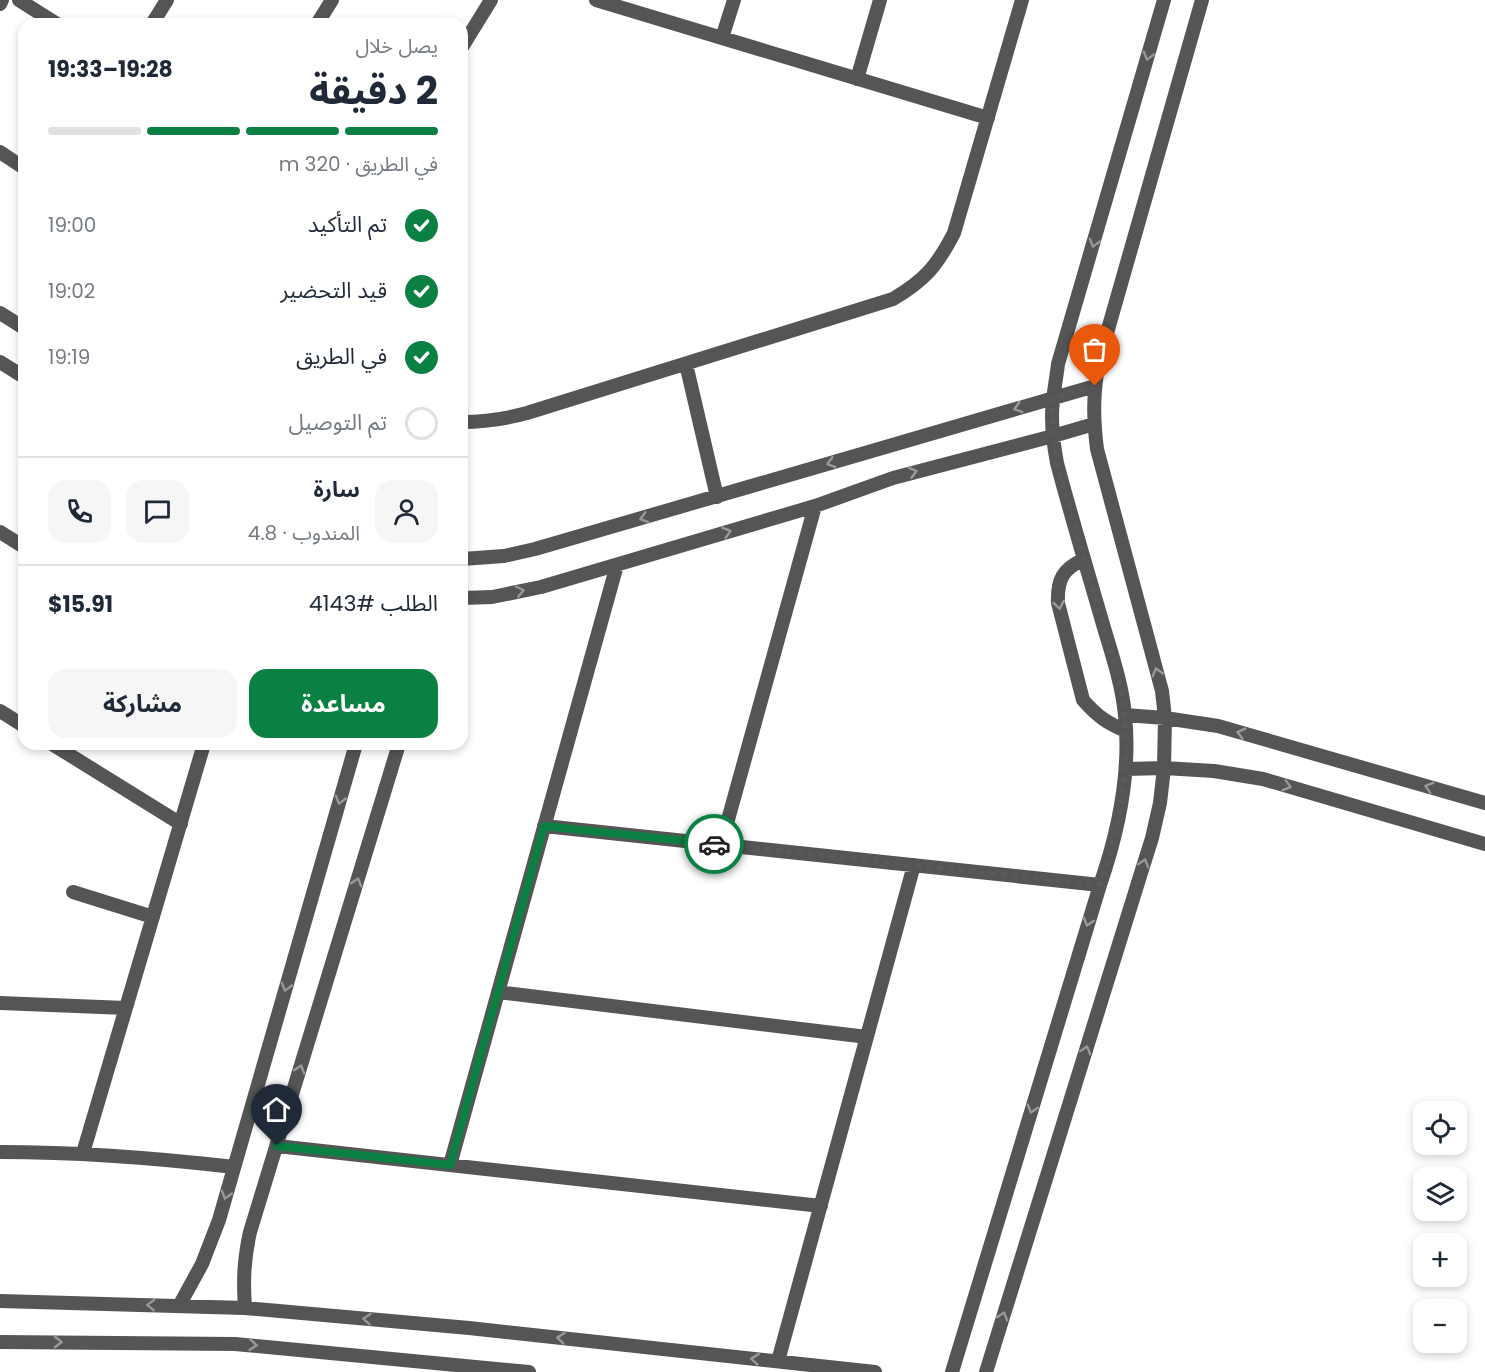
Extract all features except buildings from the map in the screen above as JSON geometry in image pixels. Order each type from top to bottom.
[{"type":"street","points":[[19,0],[48,18]]},
{"type":"street","points":[[156,18],[168,0]]},
{"type":"street","points":[[321,18],[332,0]]},
{"type":"street","points":[[468,37],[491,0]]},
{"type":"street","points":[[596,0],[988,118]]},
{"type":"street","points":[[722,38],[734,0]]},
{"type":"street","points":[[857,79],[880,0]]},
{"type":"street","points":[[468,422],[503,419],[527,413],[892,299],[914,286],[932,269],[945,252],[954,233],[1022,0]]},
{"type":"street","points":[[952,1372],[1120,816],[1126,731],[1122,691],[1057,463],[1053,436],[1053,398],[1058,364],[1164,0]]},
{"type":"street","points":[[986,1372],[1152,838],[1160,803],[1164,768],[1165,718],[1162,691],[1097,449],[1094,424],[1095,386],[1099,361],[1202,0]]},
{"type":"street","points":[[0,152],[18,164]]},
{"type":"street","points":[[0,313],[18,324]]},
{"type":"street","points":[[0,362],[18,374]]},
{"type":"street","points":[[686,363],[717,497]]},
{"type":"street","points":[[468,559],[504,556],[535,549],[1095,386]]},
{"type":"street","points":[[468,598],[492,597],[541,587],[815,506],[893,478],[1094,424]]},
{"type":"street","points":[[721,845],[815,506]]},
{"type":"street","points":[[0,532],[18,543]]},
{"type":"street","points":[[1084,559],[1071,565],[1062,576],[1057,589],[1058,603],[1083,700],[1094,713],[1109,724],[1126,731]]},
{"type":"street","points":[[450,1165],[617,565]]},
{"type":"street","points":[[0,711],[18,722]]},
{"type":"street","points":[[1125,715],[1218,726],[1485,803]]},
{"type":"street","points":[[62,750],[181,824]]},
{"type":"street","points":[[83,1153],[202,750]]},
{"type":"street","points":[[178,1306],[191,1286],[211,1243],[354,750]]},
{"type":"street","points":[[245,1308],[244,1257],[250,1232],[397,750]]},
{"type":"street","points":[[1125,769],[1164,768],[1214,771],[1263,779],[1485,844]]},
{"type":"street","points":[[544,826],[1100,885]]},
{"type":"street","points":[[778,1361],[914,865]]},
{"type":"street","points":[[73,892],[153,917]]},
{"type":"street","points":[[498,992],[867,1037]]},
{"type":"street","points":[[0,1002],[126,1008]]},
{"type":"street","points":[[277,1146],[821,1206]]},
{"type":"street","points":[[0,1152],[83,1153],[159,1158],[234,1167]]},
{"type":"street","points":[[0,1301],[245,1308],[469,1328],[875,1372]]},
{"type":"street","points":[[0,1342],[236,1344],[530,1372]]},
{"type":"way so far","points":[[714,844],[1100,885],[1120,816],[1126,750],[1125,715],[1122,691],[1057,463],[1052,417],[1053,398],[1095,386]]},
{"type":"route","points":[[277,1146],[450,1165],[544,826],[714,844]]}]
